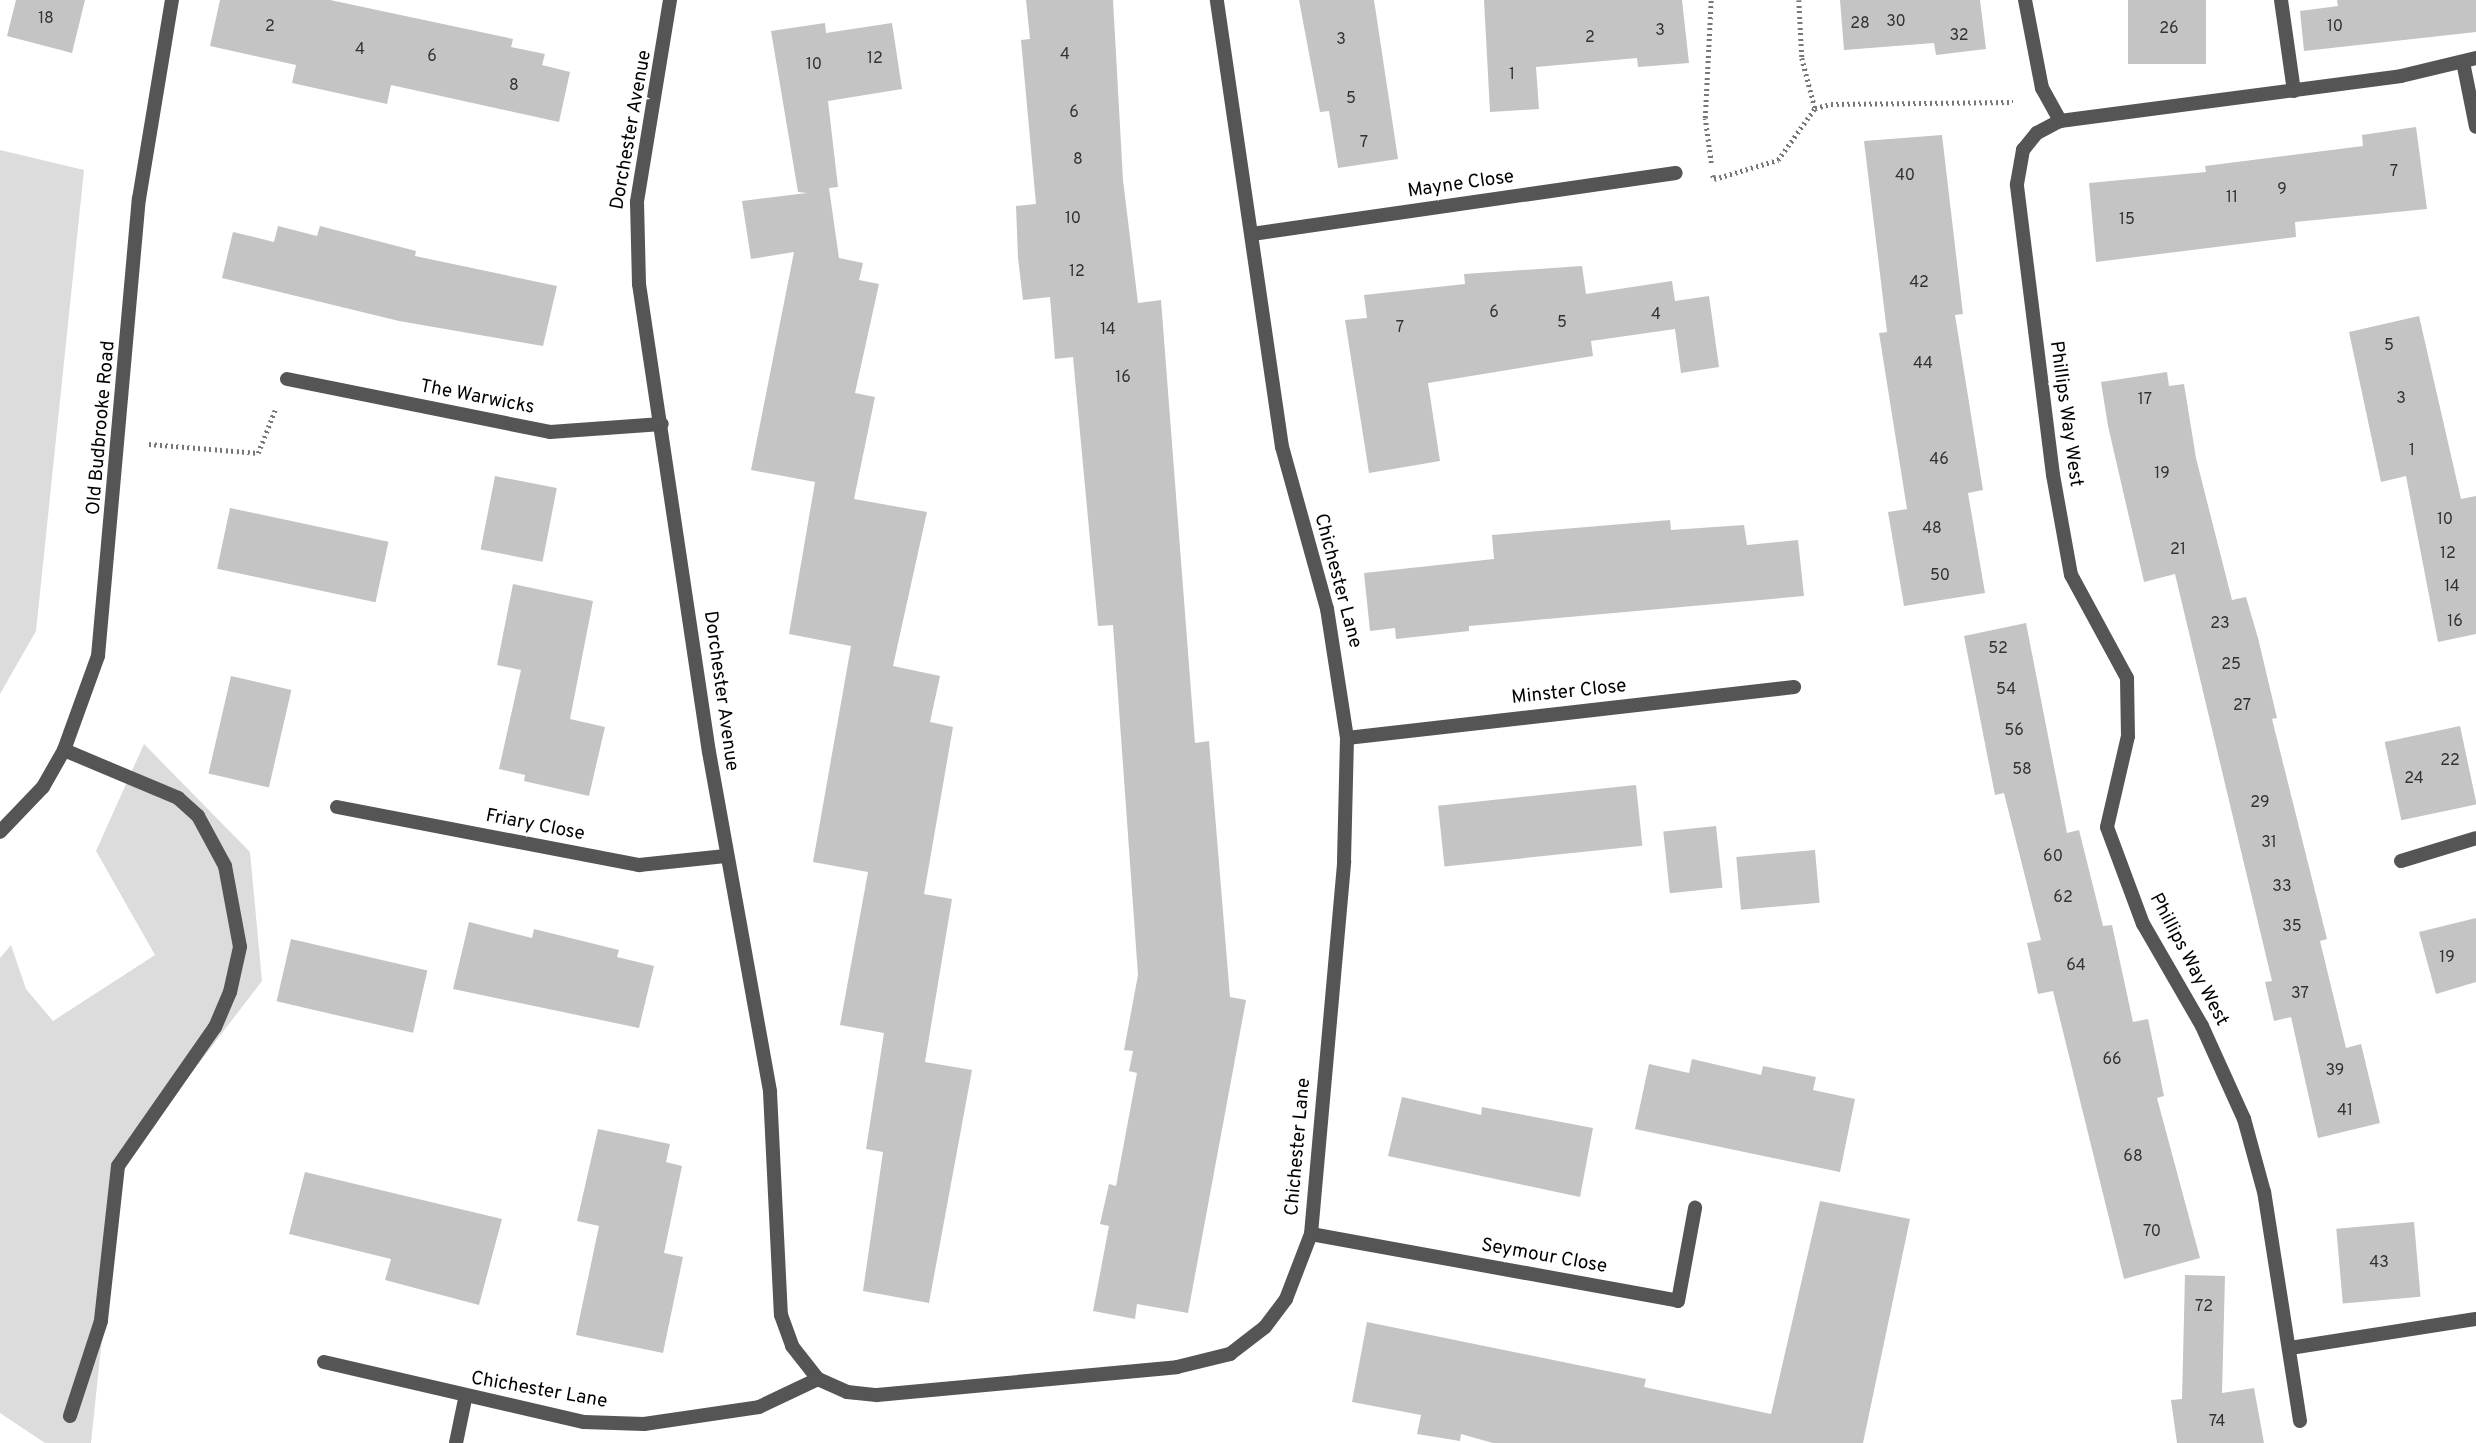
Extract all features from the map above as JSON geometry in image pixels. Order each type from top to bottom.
[{"type":"street","name":"Old Budbrooke Road","points":[[0,832],[43,787],[64,750],[98,656],[121,441],[139,199],[172,0]]},
{"type":"street","name":"Dorchester Avenue","points":[[670,0],[635,225],[726,856],[770,1092],[781,1315],[792,1346],[818,1379]]},
{"type":"street","name":"Chichester Lane","points":[[324,1362],[465,1399],[584,1422],[644,1424],[759,1407],[818,1379],[847,1392],[877,1395],[1177,1367],[1230,1354],[1265,1327],[1286,1299],[1311,1234],[1344,861],[1348,738],[1327,609],[1282,447],[1217,0]]},
{"type":"street","points":[[2025,0],[2042,89],[2060,121]]},
{"type":"street","points":[[2281,0],[2294,92]]},
{"type":"street","name":"Phillips Way West","points":[[2300,1421],[2264,1192],[2244,1119],[2202,1026],[2143,924],[2106,827],[2128,736],[2127,678],[2071,575],[2053,475],[2017,184],[2023,150],[2037,133],[2060,121],[2294,92],[2469,60],[2476,127]]},
{"type":"street","name":"Mayne Close","points":[[1252,234],[1676,173]]},
{"type":"street","name":"The Warwicks","points":[[287,379],[550,432],[662,424]]},
{"type":"street","name":"Minster Close","points":[[1348,738],[1794,687]]},
{"type":"street","points":[[64,750],[178,798],[198,816],[225,866],[240,947],[230,992],[215,1027],[118,1166],[101,1321],[69,1416]]},
{"type":"street","name":"Friary Close","points":[[337,807],[639,865],[726,856]]},
{"type":"street","points":[[2401,861],[2476,838]]},
{"type":"street","name":"Seymour Close","points":[[1311,1234],[1678,1301],[1695,1208]]},
{"type":"street","points":[[2290,1348],[2476,1319]]},
{"type":"street","points":[[456,1443],[465,1399]]},
{"type":"path","points":[[1711,0],[1705,118],[1714,179],[1778,160],[1815,108]]},
{"type":"path","points":[[1799,0],[1802,58],[1815,108]]},
{"type":"path","points":[[1815,108],[2028,101],[2060,121]]},
{"type":"path","points":[[121,441],[258,453],[287,379]]},
{"type":"shaded area","points":[[0,150],[84,170],[36,631],[0,694]]},
{"type":"shaded area","points":[[144,744],[250,852],[262,981],[120,1166],[91,1443],[45,1443],[0,1413],[0,958],[11,945],[26,989],[53,1021],[155,955],[96,851]]},
{"type":"building","points":[[16,0],[85,0],[72,53],[7,36]]},
{"type":"building","points":[[220,0],[330,0],[513,39],[511,47],[545,54],[542,65],[570,72],[559,122],[391,85],[387,104],[292,83],[296,65],[210,46]]},
{"type":"building","points":[[1026,0],[1113,0],[1123,180],[1138,303],[1161,300],[1195,743],[1209,741],[1230,997],[1246,1000],[1188,1313],[1137,1304],[1135,1319],[1093,1311],[1109,1226],[1100,1224],[1109,1184],[1116,1186],[1137,1073],[1129,1071],[1133,1051],[1124,1050],[1138,975],[1113,625],[1098,626],[1073,357],[1055,359],[1050,297],[1023,300],[1018,258],[1016,206],[1036,204],[1021,40],[1030,39]]},
{"type":"building","points":[[1299,0],[1374,0],[1398,159],[1338,168],[1329,111],[1320,112]]},
{"type":"building","points":[[1484,0],[1682,0],[1689,63],[1638,67],[1637,58],[1536,67],[1539,109],[1490,112]]},
{"type":"building","points":[[1840,0],[1980,0],[1986,49],[1936,55],[1934,43],[1844,50]]},
{"type":"building","points":[[2128,0],[2206,0],[2206,64],[2128,64]]},
{"type":"building","points":[[2337,0],[2476,0],[2476,32],[2304,51],[2300,11],[2338,6]]},
{"type":"building","points":[[825,23],[826,33],[892,23],[902,89],[828,101],[838,187],[829,188],[839,258],[863,263],[859,280],[879,284],[855,393],[875,397],[854,499],[927,512],[893,666],[940,676],[930,722],[953,727],[924,894],[952,899],[925,1062],[972,1070],[929,1303],[863,1291],[883,1152],[866,1149],[884,1033],[840,1025],[868,872],[813,862],[851,646],[789,634],[815,482],[751,470],[794,252],[751,259],[742,201],[807,193],[798,192],[771,31]]},
{"type":"building","points":[[2416,127],[2427,209],[2295,222],[2296,237],[2096,262],[2089,183],[2206,172],[2205,166],[2363,146],[2362,135]]},
{"type":"building","points":[[1942,135],[1963,314],[1955,315],[1983,490],[1968,493],[1985,593],[1904,606],[1888,512],[1907,509],[1879,333],[1887,332],[1864,141]]},
{"type":"building","points":[[278,226],[317,236],[320,226],[416,251],[415,256],[557,286],[543,346],[399,321],[222,278],[233,232],[274,242]]},
{"type":"building","points":[[1582,266],[1586,294],[1672,281],[1675,301],[1709,296],[1719,367],[1681,373],[1675,329],[1591,341],[1593,356],[1428,383],[1440,461],[1369,473],[1345,320],[1367,318],[1364,295],[1465,284],[1464,274]]},
{"type":"building","points":[[2419,316],[2461,499],[2476,496],[2476,634],[2438,642],[2406,476],[2381,482],[2349,332]]},
{"type":"building","points":[[2167,372],[2169,386],[2184,384],[2196,458],[2232,600],[2246,597],[2258,638],[2277,718],[2272,719],[2327,939],[2320,941],[2346,1048],[2361,1044],[2380,1123],[2318,1138],[2291,1017],[2274,1021],[2265,982],[2272,981],[2175,574],[2144,582],[2108,426],[2101,382]]},
{"type":"building","points":[[495,476],[557,488],[543,562],[481,550]]},
{"type":"building","points":[[230,508],[388,542],[376,602],[217,569]]},
{"type":"building","points":[[1670,520],[1671,530],[1744,525],[1747,545],[1798,540],[1804,596],[1469,626],[1469,631],[1396,639],[1395,628],[1370,631],[1364,573],[1494,559],[1492,535]]},
{"type":"building","points":[[513,584],[593,601],[570,719],[605,727],[589,796],[524,781],[525,775],[499,769],[521,670],[497,665]]},
{"type":"building","points":[[2026,623],[2067,833],[2079,830],[2103,926],[2112,925],[2133,1022],[2148,1019],[2164,1096],[2157,1098],[2200,1258],[2124,1279],[2053,991],[2038,994],[2027,943],[2041,940],[2004,793],[1995,795],[1964,636]]},
{"type":"building","points":[[231,676],[291,690],[269,787],[209,773]]},
{"type":"building","points":[[2460,726],[2476,804],[2401,820],[2385,742]]},
{"type":"building","points":[[1636,785],[1642,846],[1444,866],[1438,806]]},
{"type":"building","points":[[1716,826],[1722,888],[1670,893],[1663,832]]},
{"type":"building","points":[[1815,850],[1820,903],[1741,910],[1736,857]]},
{"type":"building","points":[[2476,918],[2476,982],[2436,994],[2419,932]]},
{"type":"building","points":[[469,922],[532,938],[534,929],[619,950],[617,957],[654,966],[639,1028],[453,989]]},
{"type":"building","points":[[291,939],[427,970],[413,1033],[277,1001]]},
{"type":"building","points":[[1692,1059],[1761,1075],[1763,1066],[1816,1077],[1813,1090],[1855,1099],[1840,1172],[1635,1129],[1649,1064],[1689,1073]]},
{"type":"building","points":[[1402,1097],[1481,1115],[1482,1107],[1593,1128],[1580,1197],[1388,1156]]},
{"type":"building","points":[[598,1129],[670,1144],[666,1162],[682,1166],[664,1253],[683,1257],[663,1353],[576,1335],[599,1226],[577,1221]]},
{"type":"building","points":[[305,1172],[502,1219],[479,1305],[385,1280],[391,1259],[289,1234]]},
{"type":"building","points":[[1820,1201],[1910,1219],[1863,1443],[1493,1443],[1461,1434],[1460,1441],[1417,1434],[1421,1415],[1352,1402],[1367,1322],[1646,1379],[1644,1387],[1771,1414]]},
{"type":"building","points":[[2414,1222],[2421,1297],[2343,1304],[2336,1229]]},
{"type":"building","points":[[2185,1275],[2225,1276],[2222,1393],[2254,1388],[2264,1443],[2177,1443],[2171,1400],[2182,1399]]}]
